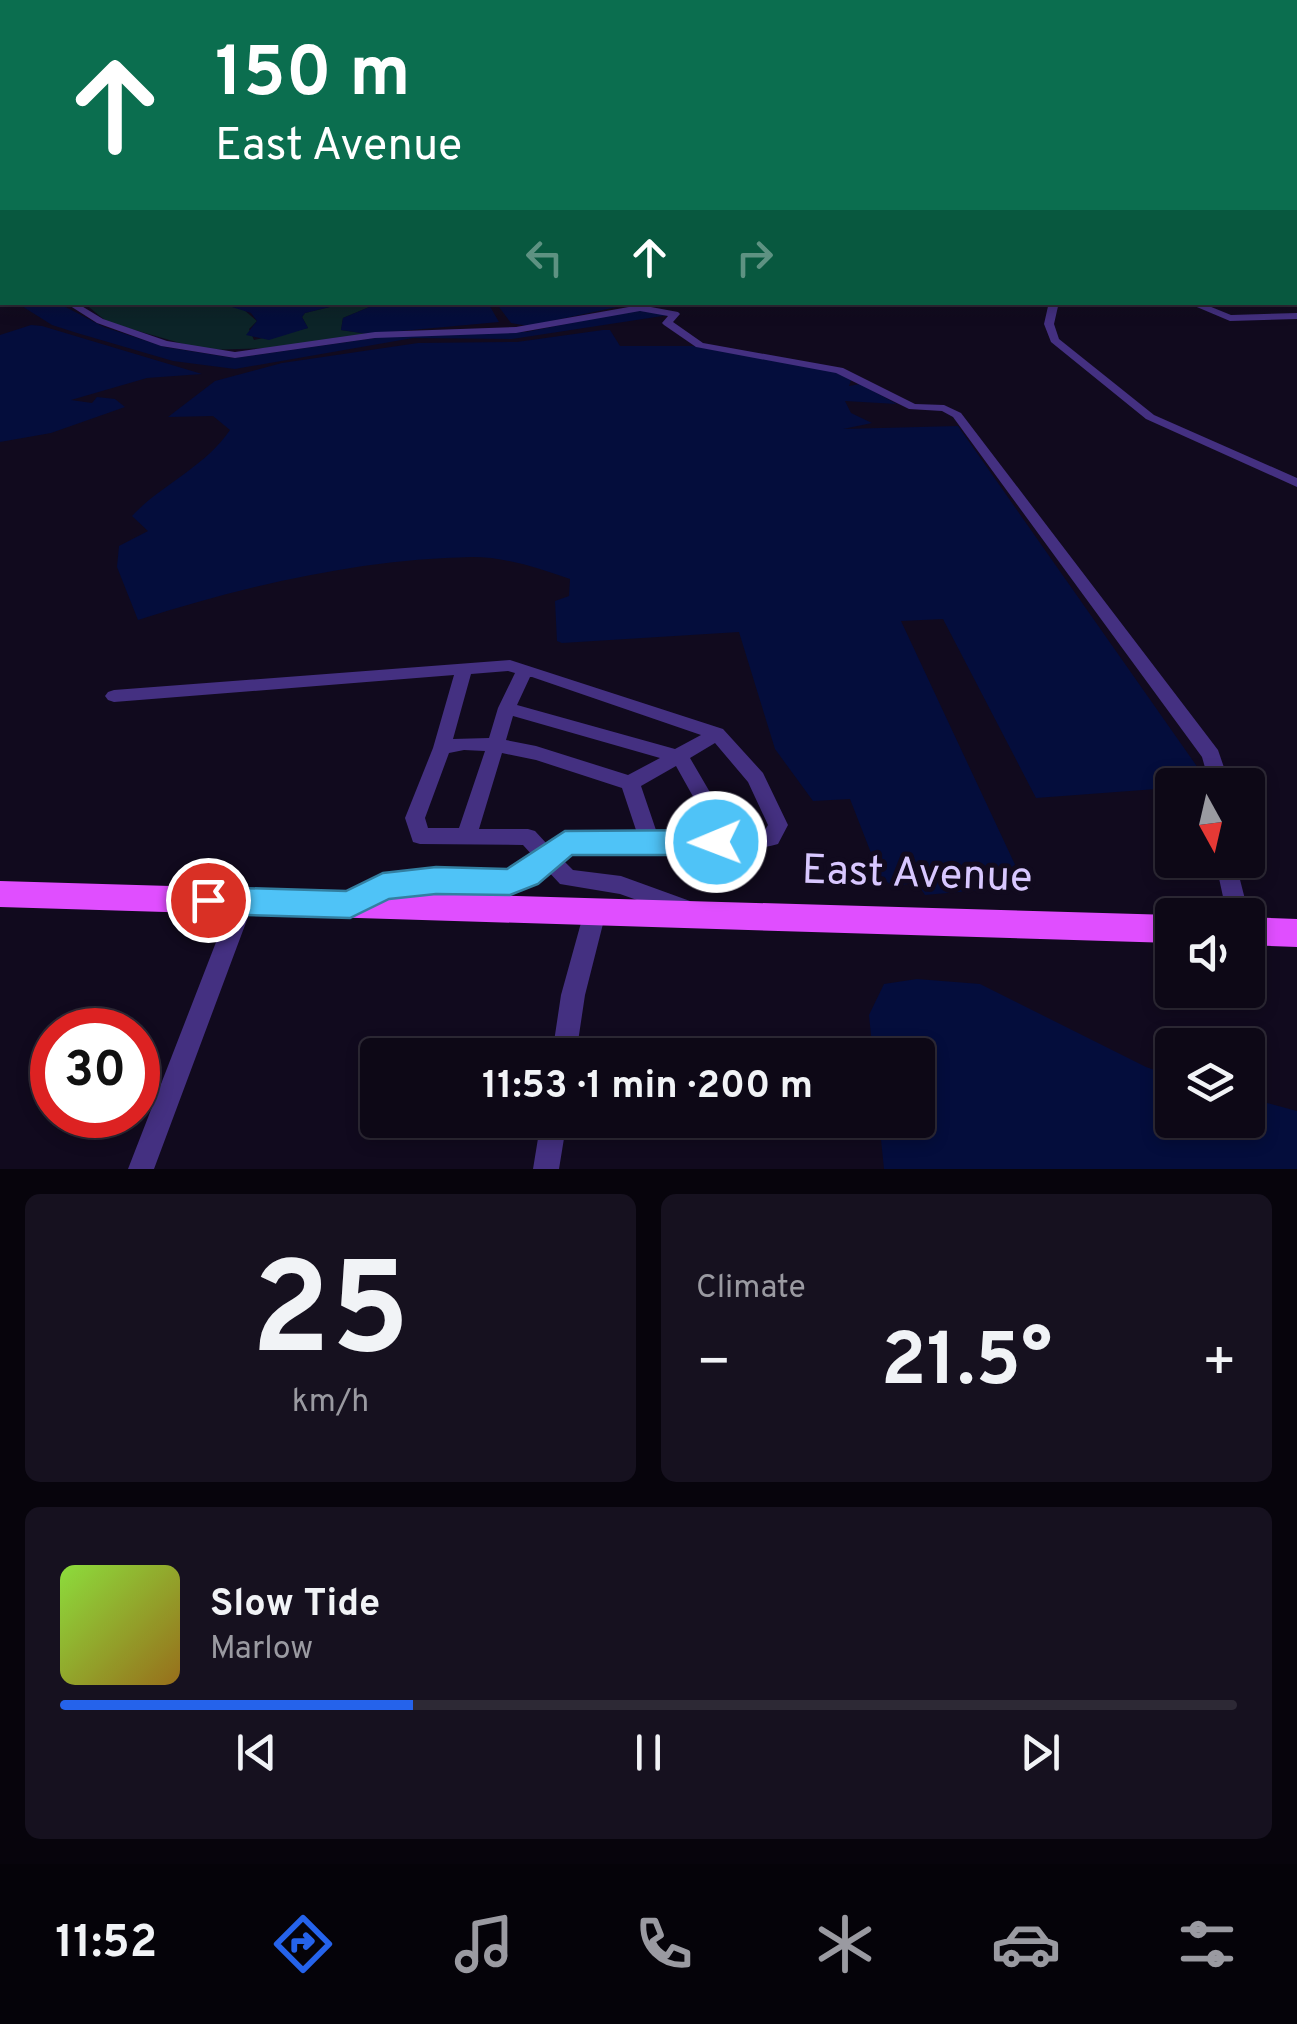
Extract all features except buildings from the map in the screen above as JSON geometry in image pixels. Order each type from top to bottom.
[{"type":"main road","name":"East Avenue","points":[[0,894],[1155,928]]},
{"type":"main road","points":[[1265,932],[1297,933]]},
{"type":"street","points":[[73,305],[100,322],[166,344],[235,354],[375,335],[516,330],[652,308],[676,314],[667,322],[700,345],[839,370],[914,407],[944,408],[957,416],[1211,755],[1215,768]]},
{"type":"street","points":[[1053,305],[1050,324],[1055,340],[1123,397],[1174,430],[1297,483]]},
{"type":"street","points":[[1197,305],[1230,318],[1297,316]]},
{"type":"street","points":[[1250,317],[1255,305]]},
{"type":"street","points":[[114,696],[510,665],[717,734],[756,778],[778,824],[771,838],[565,843],[510,882],[436,880],[383,887],[350,904]]},
{"type":"street","points":[[464,669],[442,748],[415,818],[420,836],[528,837],[568,878],[621,885],[703,915]]},
{"type":"street","points":[[467,836],[498,745],[506,708],[525,671]]},
{"type":"street","points":[[506,708],[680,757],[715,818],[716,842]]},
{"type":"street","points":[[442,748],[462,742],[498,745],[630,782],[717,734]]},
{"type":"street","points":[[630,782],[650,843]]},
{"type":"street","points":[[142,1169],[243,902]]},
{"type":"street","points":[[567,1038],[573,995],[595,912]]},
{"type":"street","points":[[546,1169],[551,1138]]},
{"type":"green space","points":[[86,305],[238,305],[257,321],[249,329],[254,340],[308,328],[302,317],[305,313],[338,305],[374,305],[343,318],[341,330],[368,334],[271,348],[204,350],[107,322]]},
{"type":"shaded area","points":[[20,305],[62,305],[104,327],[165,347],[234,358],[410,333],[526,332],[640,309],[669,315],[512,339],[413,338],[235,369],[173,361],[52,325]]},
{"type":"shaded area","points":[[338,305],[305,313],[302,317],[308,328],[269,340],[246,335],[257,321],[251,313],[232,307]]},
{"type":"shaded area","points":[[374,305],[489,305],[499,322],[368,334],[341,330],[343,318]]},
{"type":"shaded area","points":[[498,305],[627,305],[528,326],[511,323]]},
{"type":"shaded area","points":[[31,325],[202,374],[147,378],[71,400],[92,403],[97,397],[115,399],[125,407],[51,433],[0,442],[0,335]]},
{"type":"shaded area","points":[[610,330],[620,346],[693,346],[835,372],[851,380],[849,386],[860,384],[897,404],[845,401],[851,413],[872,423],[843,429],[958,426],[1198,768],[1155,768],[1155,789],[1036,798],[943,619],[901,621],[1025,886],[925,895],[917,883],[892,886],[880,876],[850,799],[813,801],[775,749],[739,632],[562,643],[557,641],[555,601],[569,596],[570,579],[485,557],[388,563],[303,576],[138,620],[117,567],[119,546],[148,531],[132,516],[208,455],[230,430],[213,416],[168,417],[215,381],[282,363],[418,343],[517,342]]},
{"type":"shaded area","points":[[917,979],[980,984],[1155,1070],[1155,1138],[1265,1138],[1265,1103],[1297,1111],[1297,1169],[884,1169],[881,1138],[935,1138],[935,1038],[871,1038],[869,1015],[884,984]]},
{"type":"route","points":[[208,900],[350,904],[383,887],[436,880],[510,882],[565,843],[716,842]]}]
